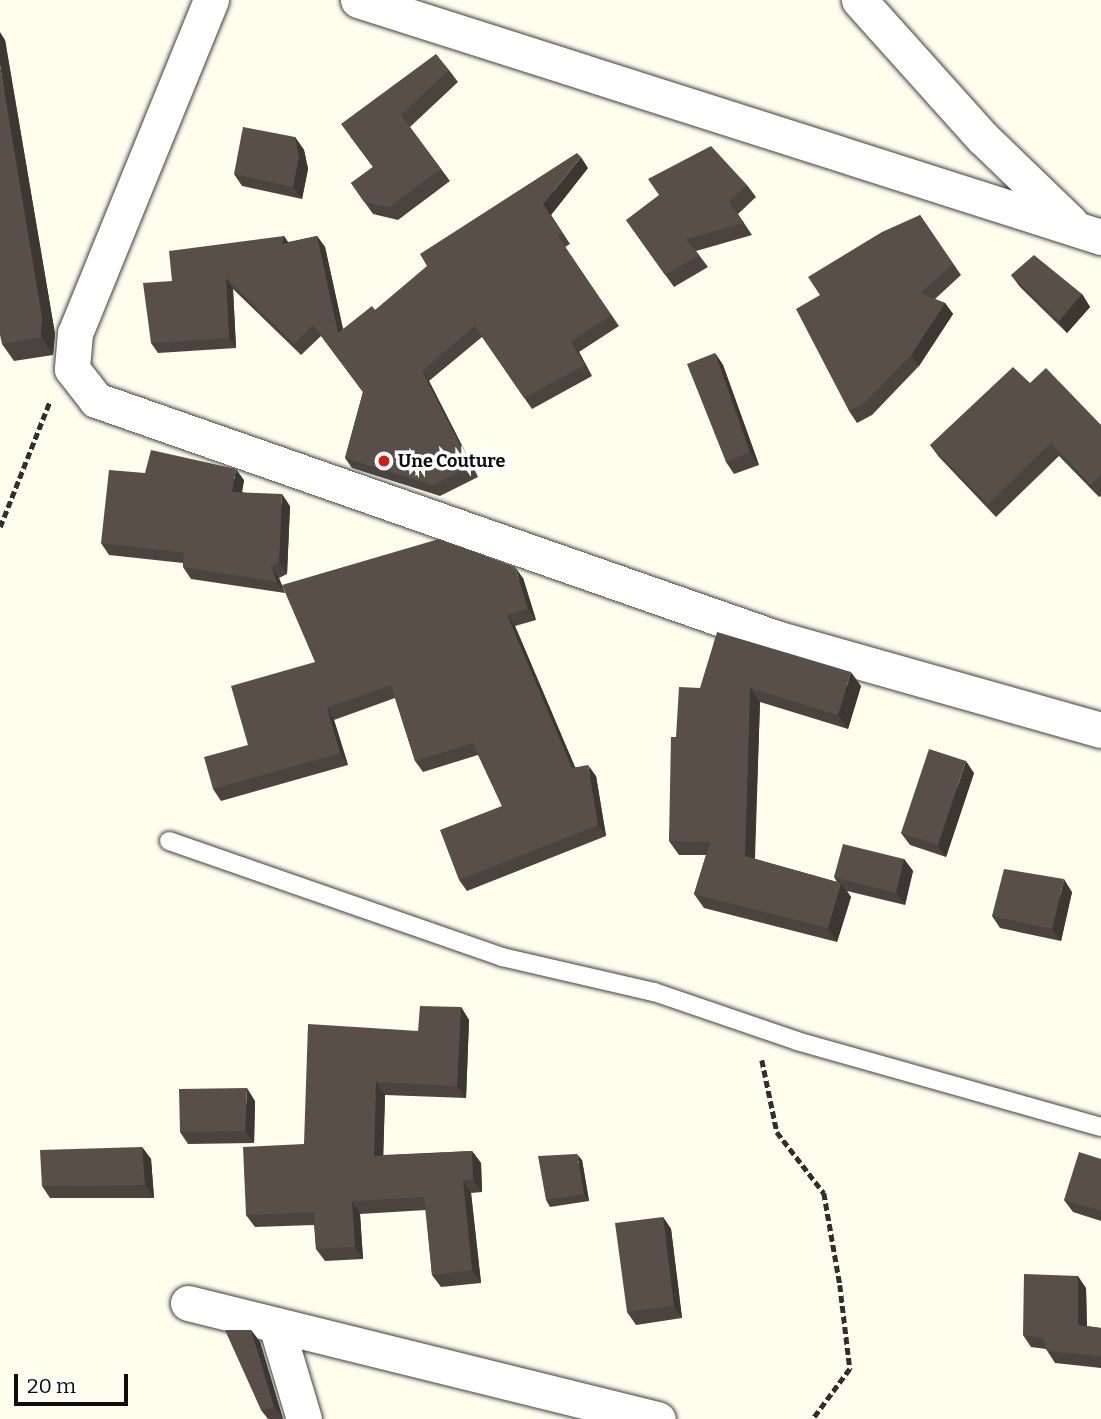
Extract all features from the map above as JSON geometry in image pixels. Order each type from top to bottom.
[{"type":"street","points":[[211,0],[75,333],[72,369],[96,400],[776,638],[1101,730]]},
{"type":"street","points":[[358,0],[1089,232]]},
{"type":"street","points":[[859,0],[983,138],[1089,232],[1101,255]]},
{"type":"street","points":[[188,1303],[658,1419]]},
{"type":"street","points":[[276,1325],[304,1419]]},
{"type":"lane","points":[[169,841],[502,957],[654,992],[797,1041],[1101,1127]]},
{"type":"path","points":[[0,527],[44,411],[72,369]]},
{"type":"path","points":[[797,1041],[761,1055],[777,1132],[824,1193],[850,1368],[813,1419]]},
{"type":"building","points":[[436,54],[449,70],[401,115],[441,169],[389,207],[364,202],[351,183],[373,167],[341,124]]},
{"type":"building","points":[[0,65],[42,317],[41,337],[2,344],[0,335]]},
{"type":"building","points":[[243,127],[295,137],[299,157],[293,187],[234,174]]},
{"type":"building","points":[[711,146],[747,185],[729,202],[744,223],[686,239],[699,255],[665,275],[626,220],[659,195],[648,179]]},
{"type":"building","points":[[577,153],[581,157],[543,204],[562,233],[558,236],[611,315],[571,341],[585,365],[524,398],[475,326],[422,371],[471,466],[433,485],[345,458],[363,392],[313,325],[294,344],[226,278],[229,338],[151,343],[143,283],[172,281],[169,251],[284,236],[282,244],[317,236],[338,333],[372,306],[375,310],[427,266],[420,254]]},
{"type":"building","points":[[920,215],[953,264],[920,293],[945,303],[911,355],[864,403],[849,411],[796,309],[820,295],[808,277],[882,232]]},
{"type":"building","points":[[1034,255],[1082,294],[1059,321],[1011,275]]},
{"type":"building","points":[[715,353],[750,452],[726,462],[687,364]]},
{"type":"building","points":[[1013,367],[1030,383],[1046,368],[1101,425],[1101,475],[1091,485],[1051,443],[988,504],[930,445]]},
{"type":"building","points":[[151,450],[236,469],[232,492],[282,494],[279,562],[271,566],[277,582],[183,567],[184,553],[101,543],[109,470],[145,473]]},
{"type":"building","points":[[439,539],[515,567],[528,609],[507,615],[572,768],[588,765],[598,825],[459,880],[440,830],[502,806],[473,743],[415,761],[391,685],[327,708],[340,753],[213,789],[204,757],[248,745],[231,686],[315,662],[282,585]]},
{"type":"building","points":[[717,632],[851,672],[838,715],[750,688],[745,856],[841,883],[828,928],[694,894],[710,842],[669,841],[671,737],[676,737],[679,687],[700,688]]},
{"type":"building","points":[[929,749],[966,761],[938,845],[901,833]]},
{"type":"building","points":[[843,844],[904,859],[896,893],[834,877]]},
{"type":"building","points":[[1004,869],[1064,879],[1052,929],[992,916]]},
{"type":"building","points":[[420,1006],[461,1007],[457,1086],[376,1082],[374,1156],[472,1151],[473,1180],[463,1180],[472,1270],[432,1275],[424,1197],[352,1201],[355,1247],[316,1249],[314,1212],[246,1215],[243,1147],[304,1144],[308,1024],[418,1031]]},
{"type":"building","points":[[247,1088],[245,1131],[180,1132],[179,1089]]},
{"type":"building","points":[[142,1147],[145,1185],[42,1186],[40,1150]]},
{"type":"building","points":[[1079,1152],[1101,1159],[1101,1211],[1064,1200]]},
{"type":"building","points":[[577,1154],[584,1194],[546,1200],[538,1156]]},
{"type":"building","points":[[663,1217],[674,1306],[627,1312],[615,1223]]},
{"type":"building","points":[[1024,1274],[1078,1276],[1078,1325],[1101,1328],[1101,1356],[1047,1351],[1043,1338],[1023,1335]]},
{"type":"building","points":[[225,1330],[251,1330],[274,1407],[261,1410]]},
{"type":"place","name":"Une Couture","points":[[384,461]]}]
